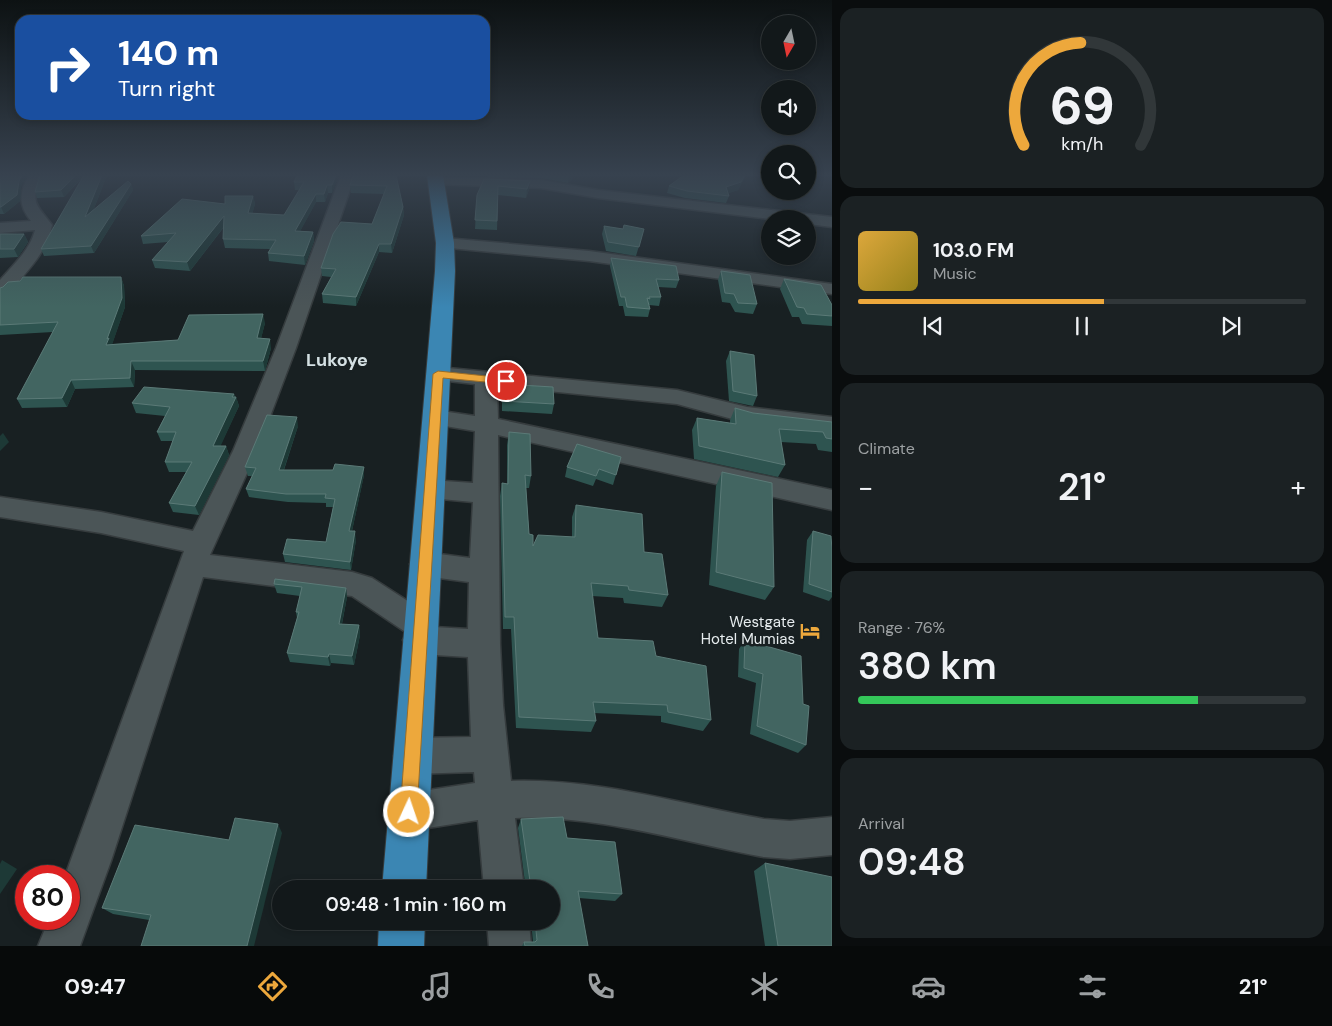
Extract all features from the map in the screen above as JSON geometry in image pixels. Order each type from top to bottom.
[{"type":"highway","points":[[405,880],[424,564],[445,271],[445,243],[442,219]]},
{"type":"highway","points":[[401,946],[402,930]]},
{"type":"street","points":[[40,219],[44,225]]},
{"type":"street","points":[[59,946],[94,852],[196,554],[245,451],[286,348],[332,219]]},
{"type":"street","points":[[808,219],[832,222]]},
{"type":"street","points":[[0,228],[44,225]]},
{"type":"street","points":[[0,291],[37,245],[44,225]]},
{"type":"street","points":[[445,243],[589,256],[832,289]]},
{"type":"street","points":[[438,374],[677,398],[747,414],[832,425]]},
{"type":"street","points":[[486,379],[488,426],[485,494],[484,644],[491,754],[503,880]]},
{"type":"street","points":[[435,418],[488,426],[832,500]]},
{"type":"street","points":[[430,489],[485,494]]},
{"type":"street","points":[[0,507],[144,530],[196,554],[352,584],[362,587],[420,632],[484,644]]},
{"type":"street","points":[[424,564],[484,572]]},
{"type":"street","points":[[412,756],[491,754]]},
{"type":"street","points":[[409,812],[479,801],[535,800],[600,806],[682,820],[764,838],[790,840],[832,836]]},
{"type":"street","points":[[509,930],[510,946]]},
{"type":"building","points":[[58,219],[108,219],[91,246],[41,249]]},
{"type":"building","points":[[160,219],[221,219],[187,262],[152,260],[176,233],[141,236]]},
{"type":"building","points":[[224,219],[302,219],[295,231],[313,232],[304,256],[268,253],[276,240],[223,239]]},
{"type":"building","points":[[374,219],[399,219],[391,244],[379,244],[356,297],[322,294],[336,269],[321,268],[333,234],[341,222],[372,224]]},
{"type":"building","points":[[475,219],[497,219],[497,221]]},
{"type":"building","points":[[624,225],[644,229],[639,247],[608,242],[604,226],[623,229]]},
{"type":"building","points":[[0,234],[24,234],[14,249],[0,249]]},
{"type":"building","points":[[611,258],[676,266],[679,280],[656,279],[661,297],[647,298],[650,309],[627,307],[625,297],[621,297]]},
{"type":"building","points":[[721,271],[750,275],[757,304],[738,303],[734,294],[725,293]]},
{"type":"building","points":[[23,277],[121,277],[122,298],[106,345],[178,340],[189,315],[263,314],[257,338],[270,339],[263,361],[131,361],[130,378],[71,380],[62,398],[17,399],[58,322],[0,325],[0,288],[8,282],[20,281]]},
{"type":"building","points":[[784,279],[821,285],[832,305],[832,316],[807,314],[804,308],[797,307]]},
{"type":"building","points":[[730,351],[754,355],[757,396],[733,391]]},
{"type":"building","points":[[503,384],[553,387],[554,404],[503,401]]},
{"type":"building","points":[[144,387],[234,394],[232,397],[236,397],[213,446],[226,446],[195,506],[169,503],[192,462],[165,462],[176,432],[157,432],[170,407],[132,403]]},
{"type":"building","points":[[735,408],[753,413],[832,422],[832,439],[826,438],[823,432],[779,429],[785,465],[699,446],[697,418],[736,424]]},
{"type":"building","points":[[267,415],[297,417],[279,470],[333,470],[335,464],[364,467],[349,531],[355,531],[350,562],[283,554],[287,539],[326,542],[335,499],[325,498],[326,494],[286,494],[246,489],[256,468],[245,467]]},
{"type":"building","points":[[509,432],[530,434],[531,476],[525,475],[529,534],[533,535],[533,546],[538,535],[575,537],[576,505],[642,514],[644,552],[662,554],[668,595],[629,590],[628,586],[591,583],[598,638],[653,641],[656,656],[706,666],[711,720],[668,712],[667,705],[593,702],[596,721],[519,717],[514,617],[505,617],[502,483],[508,484]]},
{"type":"building","points":[[577,444],[621,457],[616,475],[599,469],[596,476],[567,467]]},
{"type":"building","points":[[722,472],[772,483],[774,587],[716,572]]},
{"type":"building","points":[[813,531],[831,536],[832,592],[809,584]]},
{"type":"building","points":[[275,579],[346,588],[339,624],[359,625],[352,656],[329,654],[328,657],[287,653],[299,612],[296,612],[302,587],[274,584]]},
{"type":"building","points":[[745,640],[801,656],[803,704],[809,706],[806,745],[757,726],[763,674],[744,668]]},
{"type":"building","points":[[563,817],[567,838],[615,842],[622,894],[578,891],[588,946],[525,946],[524,942],[535,942],[537,940],[536,930],[560,930],[560,880],[530,880],[521,819]]},
{"type":"building","points":[[235,818],[278,824],[247,946],[141,946],[151,915],[102,908],[135,825],[229,840]]},
{"type":"building","points":[[765,863],[832,877],[832,946],[778,946]]},
{"type":"place","name":"Westgate Hotel Mumias","points":[[810,631]]},
{"type":"district","name":"Lukoye","points":[[337,360]]},
{"type":"route","points":[[409,812],[438,374],[506,381]]}]
